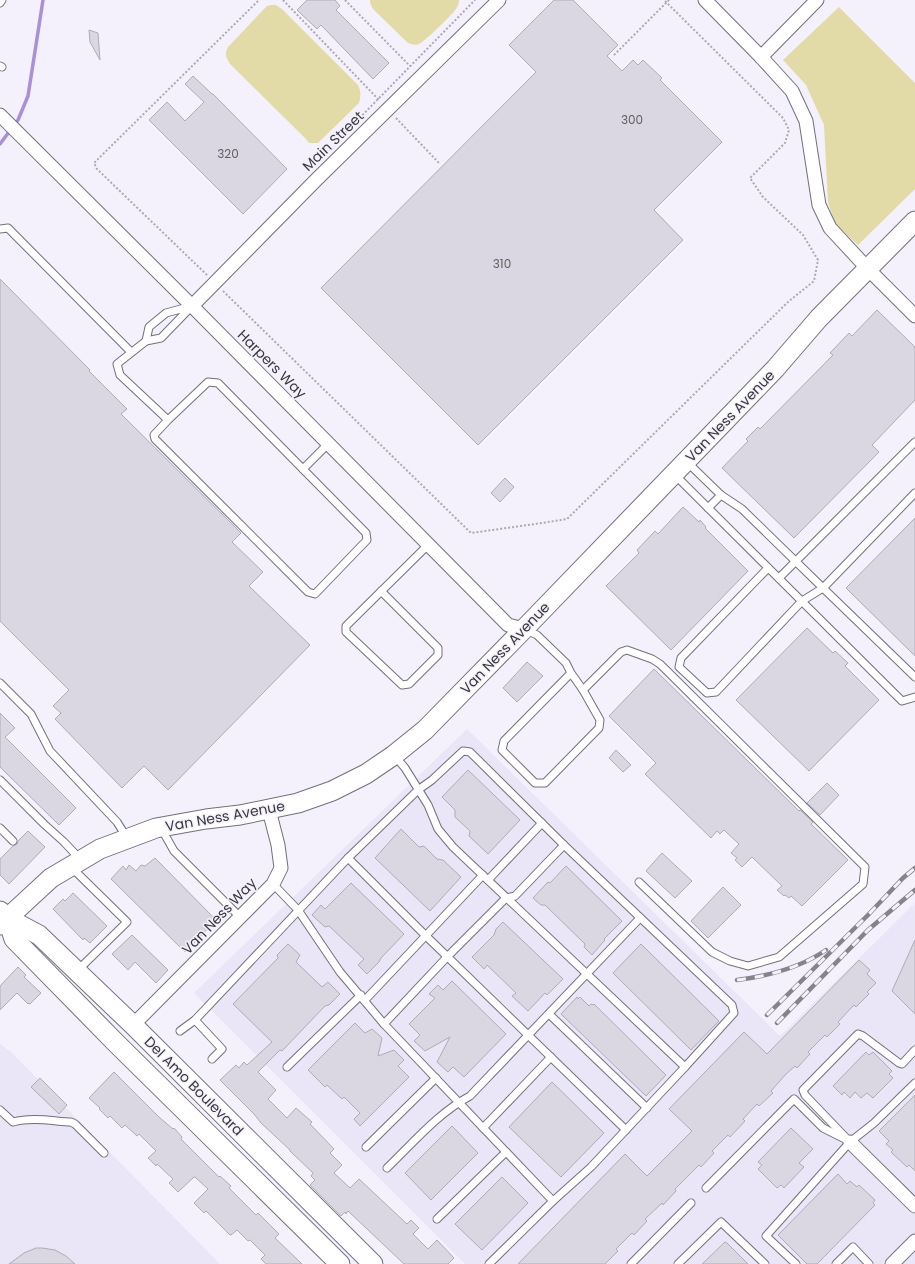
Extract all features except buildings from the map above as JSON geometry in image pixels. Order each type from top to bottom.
[{"type":"main road","name":"Van Ness Avenue","points":[[2,918],[52,878],[100,849],[160,827],[269,810],[298,803],[332,791],[366,774],[394,755],[425,730],[524,629],[775,369],[819,318],[915,221]]},
{"type":"main road","name":"Del Amo Boulevard","points":[[2,918],[39,935],[134,1025],[374,1264]]},
{"type":"main road","name":"Del Amo Boulevard","points":[[2,918],[14,939],[340,1264]]},
{"type":"street","name":"Main Street","points":[[192,306],[316,180],[499,0]]},
{"type":"street","points":[[705,0],[792,90],[806,121],[819,205],[830,228],[915,316]]},
{"type":"street","points":[[761,57],[818,0]]},
{"type":"street","name":"Harpers Way","points":[[3,118],[192,306],[508,625],[524,629]]},
{"type":"street","name":"Van Ness Way","points":[[134,1025],[273,884],[281,868],[278,845],[269,810]]},
{"type":"street","points":[[850,1142],[915,1206]]},
{"type":"street","points":[[892,1264],[915,1241]]},
{"type":"lane","points":[[0,229],[8,228],[131,352]]},
{"type":"lane","points":[[146,341],[149,327],[166,313],[192,306]]},
{"type":"lane","points":[[168,420],[120,375],[117,364],[146,341],[161,338],[192,306]]},
{"type":"lane","points":[[208,382],[218,383],[366,533],[367,540],[315,594],[308,592],[155,439],[154,435],[168,420],[208,382]]},
{"type":"lane","points":[[779,578],[915,442]]},
{"type":"lane","points":[[303,470],[328,444]]},
{"type":"lane","points":[[680,468],[742,509],[915,677]]},
{"type":"lane","points":[[680,468],[708,508],[902,701],[915,697]]},
{"type":"lane","points":[[768,568],[681,658],[679,667],[707,693],[716,692],[802,601],[823,588],[915,493]]},
{"type":"lane","points":[[708,508],[721,495]]},
{"type":"lane","points":[[381,591],[438,648],[438,655],[409,684],[402,685],[346,632],[346,626],[381,591],[428,545]]},
{"type":"lane","points":[[524,629],[537,635],[566,663],[600,720],[600,728],[545,783],[535,783],[502,750],[504,741],[571,673]]},
{"type":"lane","points":[[583,690],[621,652],[627,650],[652,659],[660,664],[865,868],[863,884],[779,957],[748,966],[730,961],[712,952],[639,882]]},
{"type":"lane","points":[[0,682],[31,714],[50,751],[117,822],[128,838]]},
{"type":"lane","points":[[180,1031],[195,1020],[348,858],[418,790],[432,780],[463,751],[470,752],[564,845],[732,1005],[734,1013],[591,1167],[553,1201],[489,1264]]},
{"type":"lane","points":[[394,755],[405,768],[428,805],[438,829],[453,847],[685,1067]]},
{"type":"lane","points":[[0,780],[64,842],[76,863],[127,922],[77,971]]},
{"type":"lane","points":[[287,1067],[363,997],[542,823]]},
{"type":"lane","points":[[160,827],[174,851],[240,917]]},
{"type":"lane","points":[[0,829],[13,841]]},
{"type":"lane","points":[[384,1024],[448,956],[506,898],[515,896],[564,845]]},
{"type":"lane","points":[[348,858],[528,1036],[626,1130]]},
{"type":"lane","points":[[273,884],[298,910],[340,972],[363,997],[384,1024],[553,1201]]},
{"type":"lane","points":[[387,1168],[445,1112],[470,1096],[640,918]]},
{"type":"lane","points":[[549,1014],[647,1108]]},
{"type":"lane","points":[[195,1020],[222,1049],[212,1059]]},
{"type":"lane","points":[[850,1142],[805,1095],[804,1090],[858,1034],[902,1064],[915,1050]]},
{"type":"lane","points":[[483,1128],[551,1057]]},
{"type":"lane","points":[[366,1147],[436,1078]]},
{"type":"lane","points":[[796,1264],[766,1236],[850,1142],[874,1123],[915,1083]]},
{"type":"lane","points":[[706,1188],[794,1099],[823,1128],[850,1142]]},
{"type":"lane","points":[[0,1110],[13,1122],[34,1119],[70,1122],[75,1124],[104,1153]]},
{"type":"lane","points":[[437,1219],[506,1152]]},
{"type":"lane","points":[[631,1264],[691,1203]]},
{"type":"lane","points":[[678,1264],[721,1222],[765,1264]]},
{"type":"lane","points":[[836,1264],[853,1247],[870,1264]]},
{"type":"path","points":[[258,0],[94,163],[97,169],[471,532],[567,519],[789,301],[814,281],[818,260],[803,235],[763,197],[750,178],[785,144],[789,130],[783,118],[666,1],[614,55]]},
{"type":"path","points":[[283,0],[439,162]]},
{"type":"path","points":[[345,0],[410,66]]},
{"type":"shaded area","points":[[370,0],[459,0],[457,8],[449,17],[426,39],[415,45],[407,42],[373,9]]},
{"type":"shaded area","points":[[276,5],[282,9],[359,87],[359,103],[318,143],[309,143],[230,64],[227,57],[226,52],[228,47],[267,6]]},
{"type":"shaded area","points":[[839,7],[915,83],[915,189],[858,245],[836,225],[828,203],[824,125],[806,85],[783,60]]},
{"type":"shaded area","points":[[467,729],[780,1036],[915,903],[915,1264],[465,1264],[194,993]]},
{"type":"shaded area","points":[[0,1044],[12,1053],[220,1264],[0,1264]]},
{"type":"waterway","points":[[0,144],[18,120],[28,96],[43,0]]},
{"type":"railway","points":[[767,1015],[868,915],[903,878],[915,868]]},
{"type":"railway","points":[[777,1023],[868,930],[915,890]]},
{"type":"railway","points":[[737,980],[760,976],[795,966],[826,950]]}]
